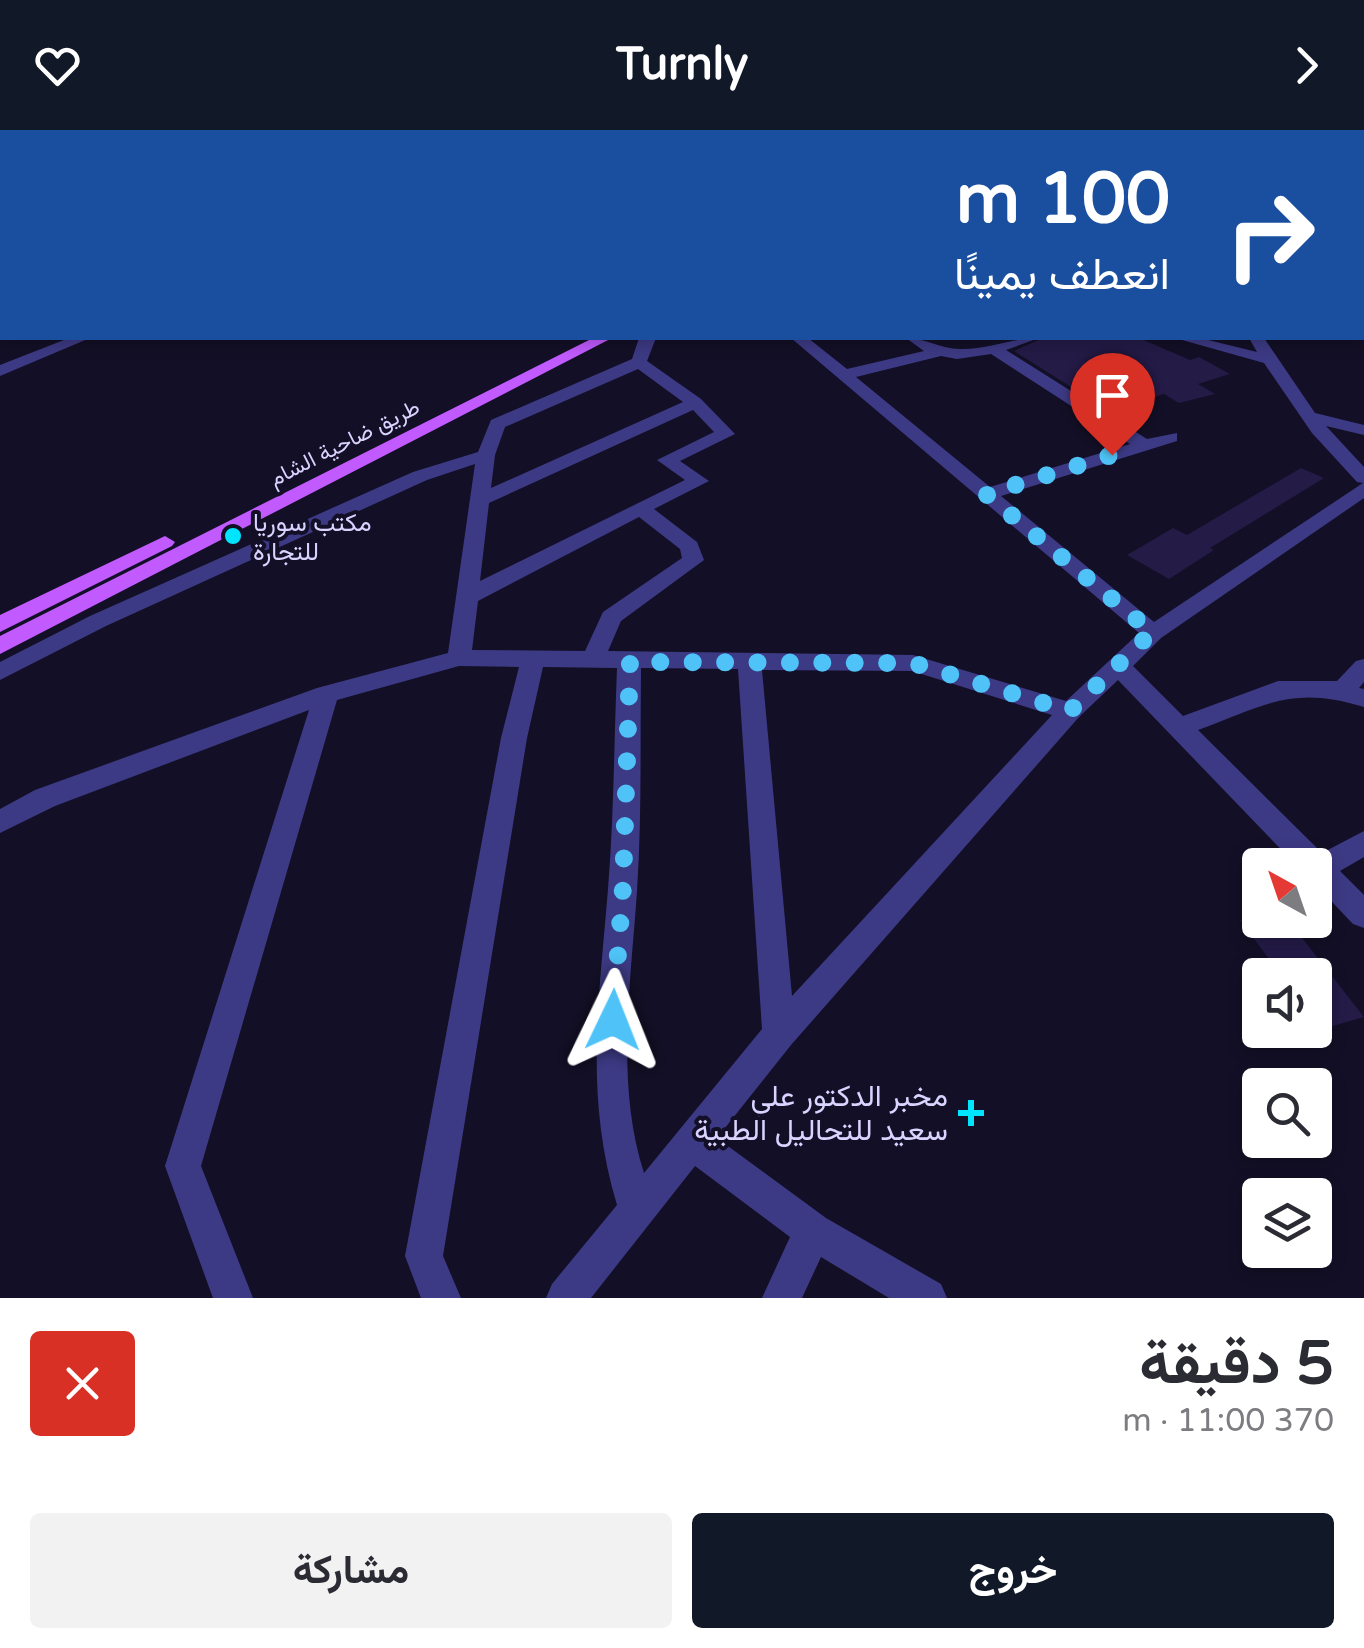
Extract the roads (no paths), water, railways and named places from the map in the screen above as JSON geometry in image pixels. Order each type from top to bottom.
[{"type":"main road","name":"طريق ضاحية الشام","points":[[0,624],[573,340]]},
{"type":"main road","name":"طريق ضاحية الشام","points":[[0,646],[600,340]]},
{"type":"street","points":[[0,371],[77,340]]},
{"type":"street","points":[[459,658],[486,455],[497,424],[639,362],[648,340]]},
{"type":"street","points":[[801,340],[1152,632]]},
{"type":"street","points":[[916,340],[935,353]]},
{"type":"street","points":[[844,375],[935,353],[960,356],[1024,340]]},
{"type":"street","points":[[1191,340],[1269,360]]},
{"type":"street","points":[[1258,340],[1336,451],[1364,478]]},
{"type":"street","points":[[992,348],[1144,445]]},
{"type":"street","points":[[467,597],[699,481],[666,460],[726,434],[695,403],[639,362]]},
{"type":"street","points":[[480,500],[695,403]]},
{"type":"street","points":[[1312,418],[1364,430]]},
{"type":"street","points":[[986,494],[1171,437]]},
{"type":"street","points":[[0,672],[98,621],[420,476],[486,455]]},
{"type":"street","points":[[566,1298],[779,1034],[1070,711],[1152,632],[1364,489]]},
{"type":"street","points":[[592,661],[611,617],[693,560],[690,546],[640,508]]},
{"type":"street","points":[[0,822],[46,798],[326,694],[459,658],[913,663],[1070,711]]},
{"type":"street","points":[[441,1298],[424,1256],[514,738],[533,660]]},
{"type":"street","points":[[630,662],[612,1088],[620,1155],[638,1210]]},
{"type":"street","points":[[750,664],[779,1034]]},
{"type":"street","points":[[1118,664],[1298,848]]},
{"type":"street","points":[[1180,728],[1278,690],[1327,687],[1353,694],[1364,667]]},
{"type":"street","points":[[233,1298],[182,1166],[326,694]]},
{"type":"street","points":[[1332,861],[1364,843]]},
{"type":"street","points":[[1332,882],[1364,914]]},
{"type":"street","points":[[692,1142],[813,1232],[927,1298]]},
{"type":"street","points":[[782,1298],[813,1232]]},
{"type":"place","name":"مكتب سوريا للتجارة","points":[[233,536]]},
{"type":"place","name":"مخبر الدكتور علي سعيد للتحاليل الطبية","points":[[971,1113]]}]
